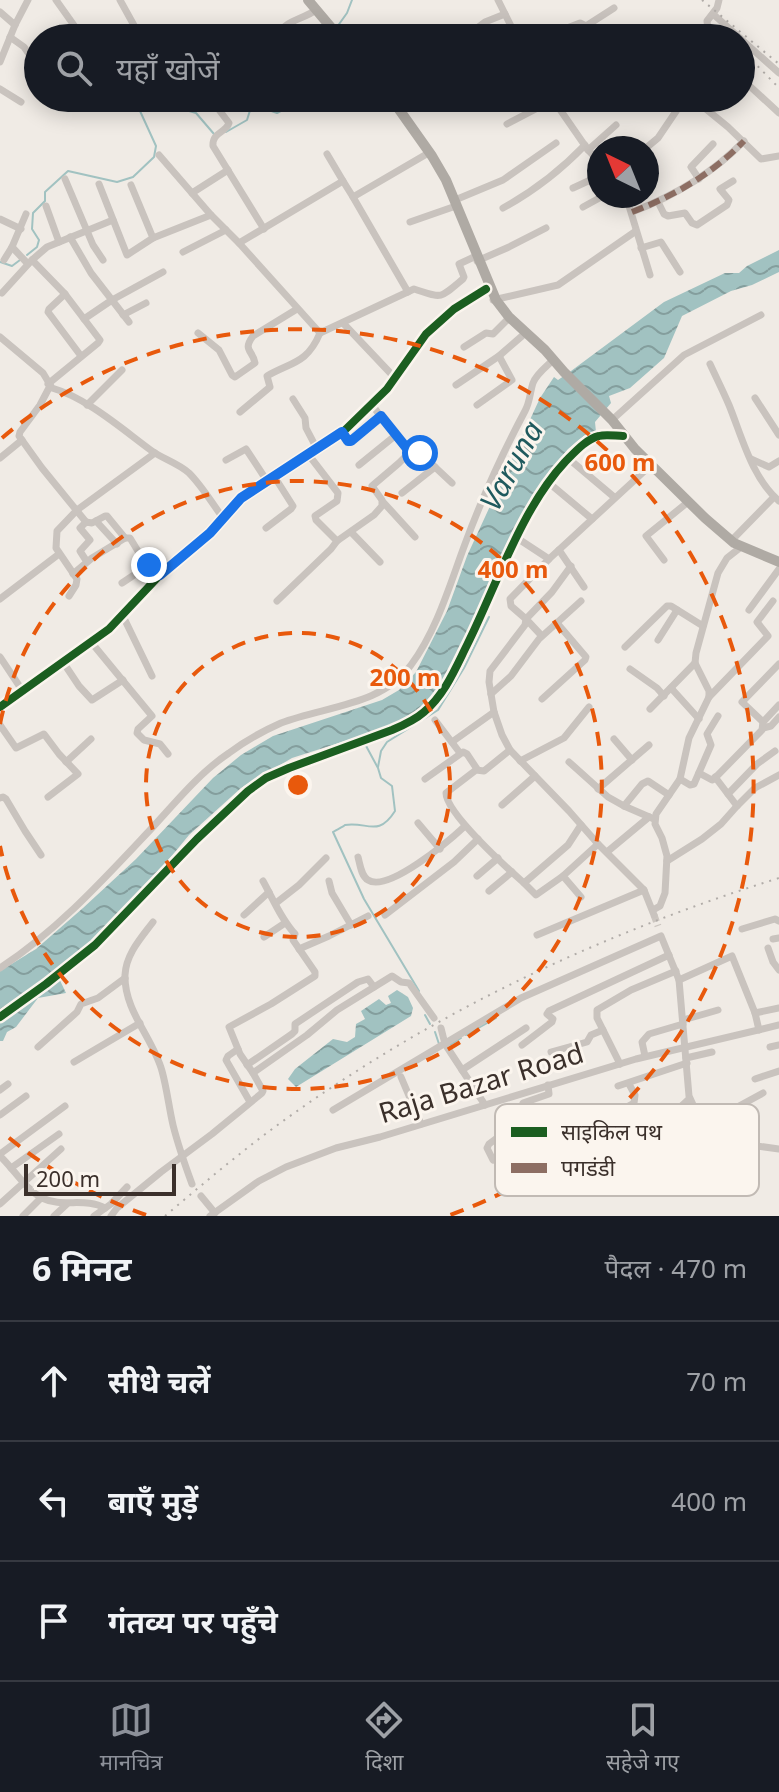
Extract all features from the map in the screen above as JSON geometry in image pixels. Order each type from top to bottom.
[{"type":"highway","points":[[312,3],[331,24]]},
{"type":"highway","points":[[397,112],[454,203]]},
{"type":"highway","points":[[399,112],[432,156],[493,300],[545,350],[688,502],[736,544],[779,562]]},
{"type":"highway","points":[[476,260],[486,289],[507,320],[552,359]]},
{"type":"street","points":[[0,62],[28,0]]},
{"type":"street","points":[[56,0],[73,24]]},
{"type":"street","points":[[120,0],[133,24]]},
{"type":"street","points":[[498,0],[510,24]]},
{"type":"street","points":[[707,24],[719,0]]},
{"type":"street","points":[[287,24],[309,15],[312,3]]},
{"type":"street","points":[[589,24],[614,8]]},
{"type":"street","points":[[0,12],[15,25]]},
{"type":"street","points":[[482,24],[505,14]]},
{"type":"street","points":[[713,14],[724,24]]},
{"type":"street","points":[[10,37],[24,47]]},
{"type":"street","points":[[755,51],[779,73]]},
{"type":"street","points":[[0,89],[21,102]]},
{"type":"street","points":[[755,91],[779,113]]},
{"type":"street","points":[[221,112],[229,123],[216,136],[213,146],[264,229]]},
{"type":"street","points":[[507,124],[529,112]]},
{"type":"street","points":[[562,112],[586,148]]},
{"type":"street","points":[[659,137],[677,112]]},
{"type":"street","points":[[710,112],[761,159],[779,156]]},
{"type":"street","points":[[503,208],[535,189],[616,125]]},
{"type":"street","points":[[659,201],[699,179],[744,141]]},
{"type":"street","points":[[410,222],[508,177],[556,143]]},
{"type":"street","points":[[699,179],[691,167],[713,144]]},
{"type":"street","points":[[327,154],[408,292]]},
{"type":"street","points":[[159,155],[320,333]]},
{"type":"street","points":[[353,197],[425,155]]},
{"type":"street","points":[[192,193],[228,170]]},
{"type":"street","points":[[65,179],[93,245],[103,260]]},
{"type":"street","points":[[239,243],[343,181]]},
{"type":"street","points":[[659,204],[664,214],[685,213],[697,225],[727,205],[729,200],[720,189],[733,181]]},
{"type":"street","points":[[573,188],[587,182]]},
{"type":"street","points":[[99,184],[127,255],[153,238],[211,215]]},
{"type":"street","points":[[131,185],[153,238]]},
{"type":"street","points":[[583,207],[587,205]]},
{"type":"street","points":[[46,206],[59,242]]},
{"type":"street","points":[[630,208],[650,275]]},
{"type":"street","points":[[632,212],[642,208]]},
{"type":"street","points":[[4,260],[26,214]]},
{"type":"street","points":[[0,219],[21,229]]},
{"type":"street","points":[[1,293],[42,250],[113,220]]},
{"type":"street","points":[[240,412],[270,387],[267,376],[298,361],[313,346],[320,333],[414,289],[431,296],[442,295],[463,279],[459,264],[509,247],[546,228]]},
{"type":"street","points":[[183,252],[226,230]]},
{"type":"street","points":[[493,300],[558,285],[636,231]]},
{"type":"street","points":[[70,237],[91,273],[126,318],[146,303]]},
{"type":"street","points":[[641,248],[661,242],[680,272]]},
{"type":"street","points":[[12,247],[65,294],[100,340],[49,385],[19,436],[86,522],[92,523],[107,516],[125,538],[130,538],[147,566],[160,575]]},
{"type":"street","points":[[84,319],[163,272]]},
{"type":"street","points":[[0,707],[109,629],[160,575],[210,533],[241,498],[342,432],[372,405],[426,334],[454,309],[486,289]]},
{"type":"street","points":[[65,294],[48,312],[81,356]]},
{"type":"street","points":[[198,333],[219,350],[235,377],[255,363],[247,347],[253,336],[297,309]]},
{"type":"street","points":[[612,420],[684,355],[761,315]]},
{"type":"street","points":[[464,347],[486,333],[493,334],[507,320]]},
{"type":"street","points":[[343,323],[395,378]]},
{"type":"street","points":[[456,385],[522,336]]},
{"type":"street","points":[[0,337],[43,373],[49,385],[75,396],[155,453],[185,470],[223,518]]},
{"type":"street","points":[[477,405],[512,380],[499,356]]},
{"type":"street","points":[[0,968],[36,943],[79,904],[192,785],[227,754],[283,723],[377,694],[403,675],[422,648],[437,617],[474,520],[530,400],[534,381],[552,359]]},
{"type":"street","points":[[709,697],[695,663],[721,565],[777,499],[749,458],[710,364]]},
{"type":"street","points":[[87,405],[122,370]]},
{"type":"street","points":[[755,398],[779,435]]},
{"type":"street","points":[[293,399],[305,418],[306,428],[317,449]]},
{"type":"street","points":[[372,405],[409,451]]},
{"type":"street","points":[[771,423],[779,415]]},
{"type":"street","points":[[342,432],[351,441],[381,416]]},
{"type":"street","points":[[359,465],[396,435]]},
{"type":"street","points":[[0,1017],[95,945],[231,805],[266,778],[409,723],[423,712],[446,687],[517,538],[549,483],[569,459],[595,437],[623,436]]},
{"type":"street","points":[[0,458],[22,440]]},
{"type":"street","points":[[226,460],[246,449],[293,507],[266,528]]},
{"type":"street","points":[[415,537],[372,486],[409,451],[417,450],[452,483]]},
{"type":"street","points":[[69,596],[77,582],[59,554],[55,541],[57,531],[77,510],[155,453]]},
{"type":"street","points":[[308,454],[338,493],[337,501],[315,516],[337,541]]},
{"type":"street","points":[[749,458],[769,467],[779,461]]},
{"type":"street","points":[[569,459],[614,497]]},
{"type":"street","points":[[540,634],[511,606],[510,599],[651,465]]},
{"type":"street","points":[[402,493],[435,467]]},
{"type":"street","points":[[549,483],[592,519]]},
{"type":"street","points":[[664,560],[646,536],[688,502]]},
{"type":"street","points":[[277,601],[337,541],[374,515],[384,503]]},
{"type":"street","points":[[96,521],[117,544]]},
{"type":"street","points":[[86,522],[80,528],[90,540],[80,553],[87,562]]},
{"type":"street","points":[[351,532],[380,562]]},
{"type":"street","points":[[73,574],[125,538]]},
{"type":"street","points":[[517,538],[549,559]]},
{"type":"street","points":[[559,550],[584,587]]},
{"type":"street","points":[[0,599],[59,554]]},
{"type":"street","points":[[122,583],[147,566]]},
{"type":"street","points":[[569,762],[598,789],[624,806],[652,818],[662,838],[667,861],[665,893],[654,912],[644,890],[510,750],[494,712],[490,671],[525,625],[526,619],[571,566]]},
{"type":"street","points":[[749,610],[779,569]]},
{"type":"street","points":[[491,694],[511,676],[539,639],[581,601]]},
{"type":"street","points":[[607,852],[656,814],[680,779],[689,738],[709,697],[768,636],[757,622],[773,601]]},
{"type":"street","points":[[625,647],[667,606],[703,626]]},
{"type":"street","points":[[658,640],[677,610]]},
{"type":"street","points":[[122,614],[152,676]]},
{"type":"street","points":[[542,699],[586,657],[557,623]]},
{"type":"street","points":[[91,642],[152,716],[137,733],[144,740],[160,744],[168,754]]},
{"type":"street","points":[[0,657],[22,690]]},
{"type":"street","points":[[63,662],[92,700],[123,680]]},
{"type":"street","points":[[650,709],[695,663]]},
{"type":"street","points":[[779,664],[742,702],[763,725],[771,726],[779,717]]},
{"type":"street","points":[[630,669],[664,696]]},
{"type":"street","points":[[671,688],[699,719]]},
{"type":"street","points":[[699,773],[712,780],[779,705]]},
{"type":"street","points":[[520,761],[564,738],[589,707]]},
{"type":"street","points":[[452,742],[494,712]]},
{"type":"street","points":[[680,779],[692,785],[711,745],[707,734],[718,716]]},
{"type":"street","points":[[435,720],[460,753]]},
{"type":"street","points":[[0,725],[16,748],[44,734],[77,776],[48,797]]},
{"type":"street","points":[[66,762],[91,739]]},
{"type":"street","points":[[614,739],[632,760]]},
{"type":"street","points":[[598,789],[649,745]]},
{"type":"street","points":[[425,779],[460,753],[467,754],[477,769],[483,771],[510,750]]},
{"type":"street","points":[[728,794],[757,764],[775,751]]},
{"type":"street","points":[[477,769],[448,791],[446,799],[465,826],[536,895],[563,876],[598,844]]},
{"type":"street","points":[[667,861],[721,824],[755,788],[779,775]]},
{"type":"street","points":[[502,805],[535,776]]},
{"type":"street","points":[[715,777],[737,806]]},
{"type":"street","points":[[624,806],[648,781],[669,795]]},
{"type":"street","points":[[0,798],[6,799],[41,855]]},
{"type":"street","points":[[418,823],[440,849]]},
{"type":"street","points":[[524,883],[568,845],[581,825]]},
{"type":"street","points":[[358,857],[364,876],[371,882],[386,880],[440,849],[465,826]]},
{"type":"street","points":[[385,915],[454,862],[478,839]]},
{"type":"street","points":[[276,903],[326,858]]},
{"type":"street","points":[[477,876],[498,858]]},
{"type":"street","points":[[489,891],[512,872]]},
{"type":"street","points":[[563,876],[581,897]]},
{"type":"street","points":[[94,1216],[212,1134],[263,1091],[228,1030],[231,1025],[315,977],[315,972],[293,940],[295,934],[285,923],[263,881]]},
{"type":"street","points":[[329,881],[332,893],[351,925]]},
{"type":"street","points":[[537,935],[644,890]]},
{"type":"street","points":[[244,915],[269,892]]},
{"type":"street","points":[[299,949],[368,916]]},
{"type":"street","points":[[742,929],[775,919],[779,921]]},
{"type":"street","points":[[153,922],[130,952],[125,978],[129,1002],[162,1071],[173,1125],[192,1184]]},
{"type":"street","points":[[264,937],[285,923]]},
{"type":"street","points":[[658,926],[679,980],[689,1099],[692,1104]]},
{"type":"street","points":[[333,1110],[521,998],[661,936]]},
{"type":"street","points":[[768,948],[779,970]]},
{"type":"street","points":[[522,1045],[552,1022],[553,1019],[547,1014],[549,1011],[669,955]]},
{"type":"street","points":[[679,980],[732,956],[759,1030]]},
{"type":"street","points":[[620,1064],[596,1013],[601,1006],[631,990],[676,971]]},
{"type":"street","points":[[253,1073],[337,1010],[392,976],[409,983],[434,1018]]},
{"type":"street","points":[[38,1047],[77,1012],[81,1004],[98,998],[125,978]]},
{"type":"street","points":[[247,1065],[292,1034],[295,1024],[358,982],[368,979],[374,987]]},
{"type":"street","points":[[755,1013],[779,1008]]},
{"type":"street","points":[[645,1056],[642,1042],[649,1034],[718,1010]]},
{"type":"street","points":[[74,1062],[140,1023]]},
{"type":"street","name":"Raja Bazar Road","points":[[212,1214],[259,1181],[336,1148],[645,1056],[779,1025]]},
{"type":"street","points":[[441,1028],[445,1044],[485,1105]]},
{"type":"street","points":[[462,1070],[526,1028]]},
{"type":"street","points":[[551,1052],[587,1042],[589,1036],[603,1030]]},
{"type":"street","points":[[770,1047],[779,1045]]},
{"type":"street","points":[[238,1049],[226,1060],[250,1102]]},
{"type":"street","points":[[618,1086],[712,1052]]},
{"type":"street","points":[[755,1079],[779,1071]]},
{"type":"street","points":[[401,1077],[421,1124]]},
{"type":"street","points":[[0,1090],[8,1084]]},
{"type":"street","points":[[629,1084],[635,1095],[632,1104]]},
{"type":"street","points":[[523,1104],[549,1094],[548,1085]]},
{"type":"street","points":[[743,1104],[763,1093]]},
{"type":"street","points":[[0,1115],[26,1096]]},
{"type":"street","points":[[684,1104],[689,1099]]},
{"type":"street","points":[[65,1106],[0,1155],[41,1198],[67,1204],[111,1206]]},
{"type":"street","points":[[11,1168],[59,1134]]},
{"type":"street","points":[[493,1160],[487,1148],[495,1140]]},
{"type":"street","points":[[759,1146],[779,1149]]},
{"type":"street","points":[[0,1204],[61,1149]]},
{"type":"street","points":[[111,1216],[111,1206],[127,1187]]},
{"type":"street","points":[[201,1196],[212,1214]]},
{"type":"street","points":[[23,1216],[41,1198]]},
{"type":"street","points":[[54,1216],[67,1204]]},
{"type":"water","name":"Varuna","points":[[779,250],[779,272],[731,291],[682,316],[664,358],[630,388],[609,396],[611,403],[595,422],[596,432],[585,435],[568,449],[546,476],[516,531],[451,671],[415,714],[395,725],[292,758],[241,788],[189,835],[94,941],[56,972],[66,993],[38,998],[16,1027],[0,1041],[0,971],[36,949],[83,908],[136,859],[213,778],[241,755],[273,736],[382,700],[399,690],[416,672],[447,611],[467,556],[540,398],[554,377],[558,380],[664,302],[725,273],[739,273]]},
{"type":"water","points":[[397,990],[408,997],[413,1008],[411,1016],[296,1087],[288,1079],[295,1069],[333,1039],[347,1042],[355,1037],[356,1024],[365,1019],[361,1011],[379,999],[386,1005],[391,1003],[388,996]]},
{"type":"waterway","points":[[339,24],[352,0]]},
{"type":"waterway","points":[[27,255],[37,247],[39,240],[32,229],[33,213],[45,201],[45,192],[68,171],[117,182],[133,177],[154,157],[156,146],[140,112]]},
{"type":"waterway","points":[[193,112],[214,134]]},
{"type":"waterway","points":[[226,132],[247,120],[250,112]]},
{"type":"waterway","points":[[274,112],[279,112]]},
{"type":"waterway","points":[[0,262],[12,266],[20,260]]},
{"type":"waterway","points":[[378,767],[381,751],[387,742],[438,710],[464,668],[489,617]]},
{"type":"waterway","points":[[365,744],[381,778],[392,786],[395,811],[378,826],[345,825],[333,832],[364,899],[419,991]]},
{"type":"waterway","points":[[425,1015],[430,1024]]},
{"type":"waterway","points":[[466,1035],[496,1018]]},
{"type":"waterway","points":[[435,1032],[439,1044]]},
{"type":"waterway","points":[[450,1045],[461,1038]]},
{"type":"tunnel","points":[[654,915],[658,926]]},
{"type":"railway","points":[[702,0],[731,24]]},
{"type":"railway","points":[[755,44],[779,64]]},
{"type":"railway","points":[[755,63],[779,88]]},
{"type":"railway","points":[[165,1216],[251,1145],[324,1093],[447,1018],[511,984],[642,926],[779,878]]},
{"type":"marked path","points":[[632,212],[692,183],[744,141]]},
{"type":"cycle path","points":[[0,707],[109,629],[158,577],[210,533],[241,498],[345,430],[387,389],[426,334],[454,309],[486,289]]},
{"type":"cycle path","points":[[0,1017],[95,945],[197,839],[266,778],[392,730],[424,712],[454,672],[510,549],[549,481],[589,440],[602,435],[623,436]]},
{"type":"route","points":[[149,565],[160,575],[210,533],[241,498],[342,432],[351,441],[381,416],[409,451],[420,453]]}]
